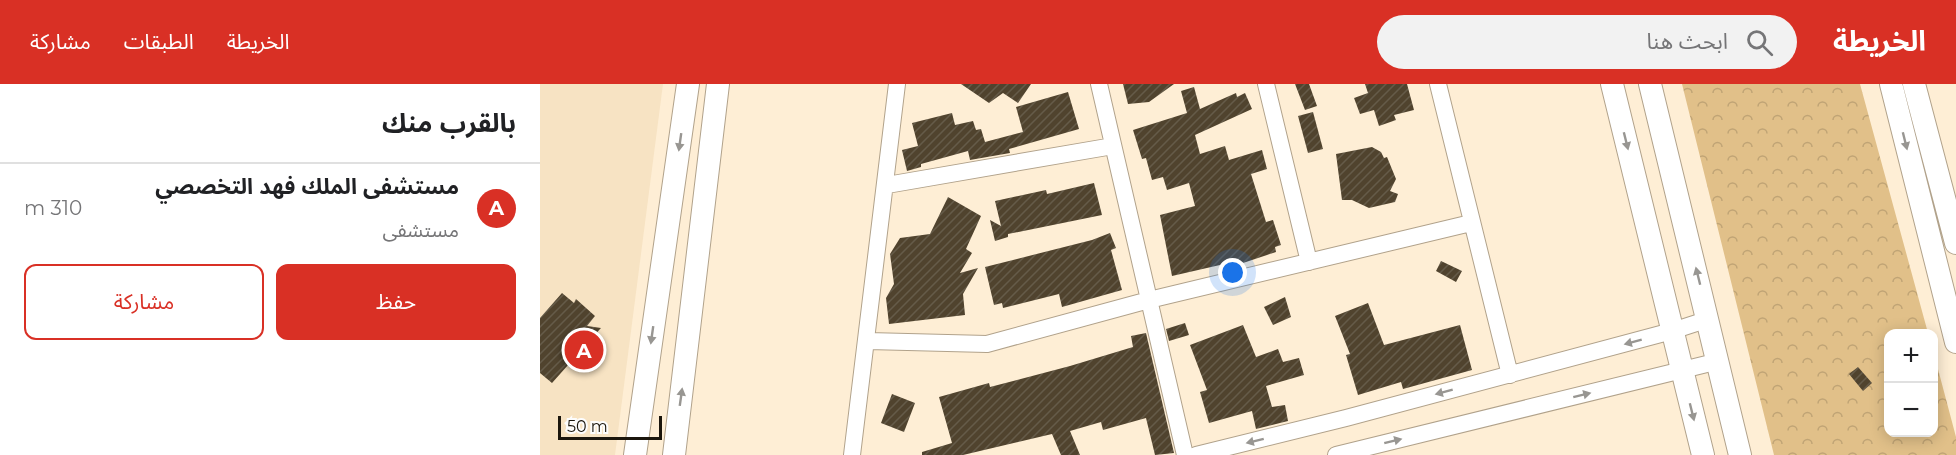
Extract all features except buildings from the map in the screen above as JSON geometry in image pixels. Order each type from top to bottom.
[{"type":"street","points":[[635,455],[688,84]]},
{"type":"street","points":[[674,455],[718,84]]},
{"type":"street","points":[[852,455],[887,185],[897,84]]},
{"type":"street","points":[[1099,84],[1185,455]]},
{"type":"street","points":[[1266,84],[1309,262]]},
{"type":"street","points":[[1438,84],[1510,375]]},
{"type":"street","points":[[1612,84],[1703,455]]},
{"type":"street","points":[[1650,84],[1709,319],[1740,455]]},
{"type":"street","points":[[1891,84],[1956,342]]},
{"type":"street","points":[[1914,84],[1953,215],[1956,243]]},
{"type":"street","points":[[887,185],[1113,146]]},
{"type":"street","points":[[868,341],[987,344],[1149,300],[1471,223]]},
{"type":"street","points":[[1196,455],[1510,375],[1709,319]]},
{"type":"street","points":[[1336,455],[1363,452],[1719,361]]},
{"type":"shaded area","points":[[540,84],[663,84],[615,455],[540,455]]},
{"type":"green space","points":[[1682,84],[1860,84],[1927,329],[1884,329],[1884,437],[1938,437],[1938,369],[1956,437],[1956,455],[1774,455]]},
{"type":"place","name":"مستشفى الملك فهد التخصصي","points":[[584,350]]}]
